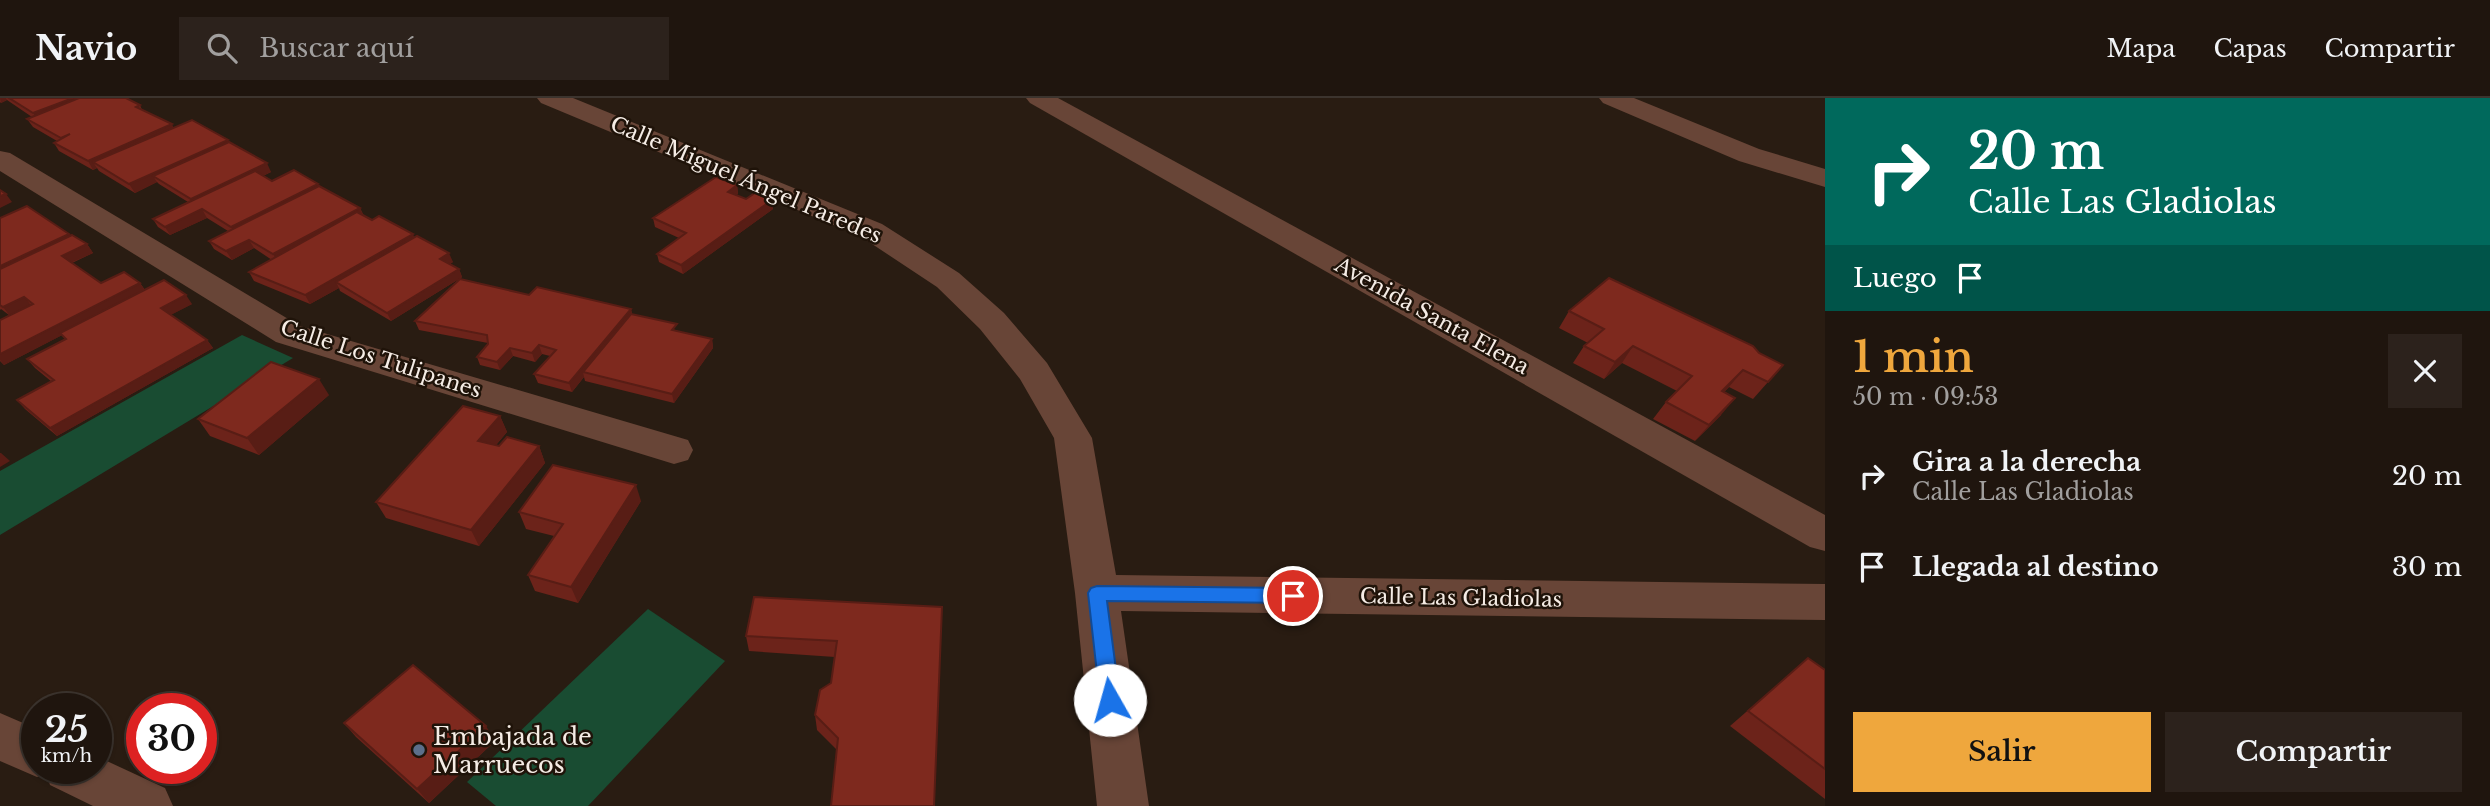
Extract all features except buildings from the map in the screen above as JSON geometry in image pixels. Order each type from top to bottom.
[{"type":"street","name":"Calle Miguel Ángel Paredes","points":[[550,98],[871,230],[948,280],[992,321],[1034,372],[1073,438],[1097,593],[1123,806]]},
{"type":"street","name":"Avenida Santa Elena","points":[[1039,98],[1825,535]]},
{"type":"street","points":[[1612,98],[1749,155],[1825,178]]},
{"type":"street","name":"Calle Los Tulipanes","points":[[0,159],[288,334],[674,450]]},
{"type":"street","name":"Calle Las Gladiolas","points":[[1097,593],[1825,602]]},
{"type":"street","points":[[0,736],[21,746]]},
{"type":"street","points":[[101,784],[147,806]]},
{"type":"green space","points":[[242,335],[293,358],[0,535],[0,471]]},
{"type":"green space","points":[[648,609],[725,661],[588,806],[496,806],[467,782]]},
{"type":"place","name":"Embajada de Marruecos","points":[[419,750]]},
{"type":"route","points":[[1110,700],[1097,593],[1293,596]]}]
